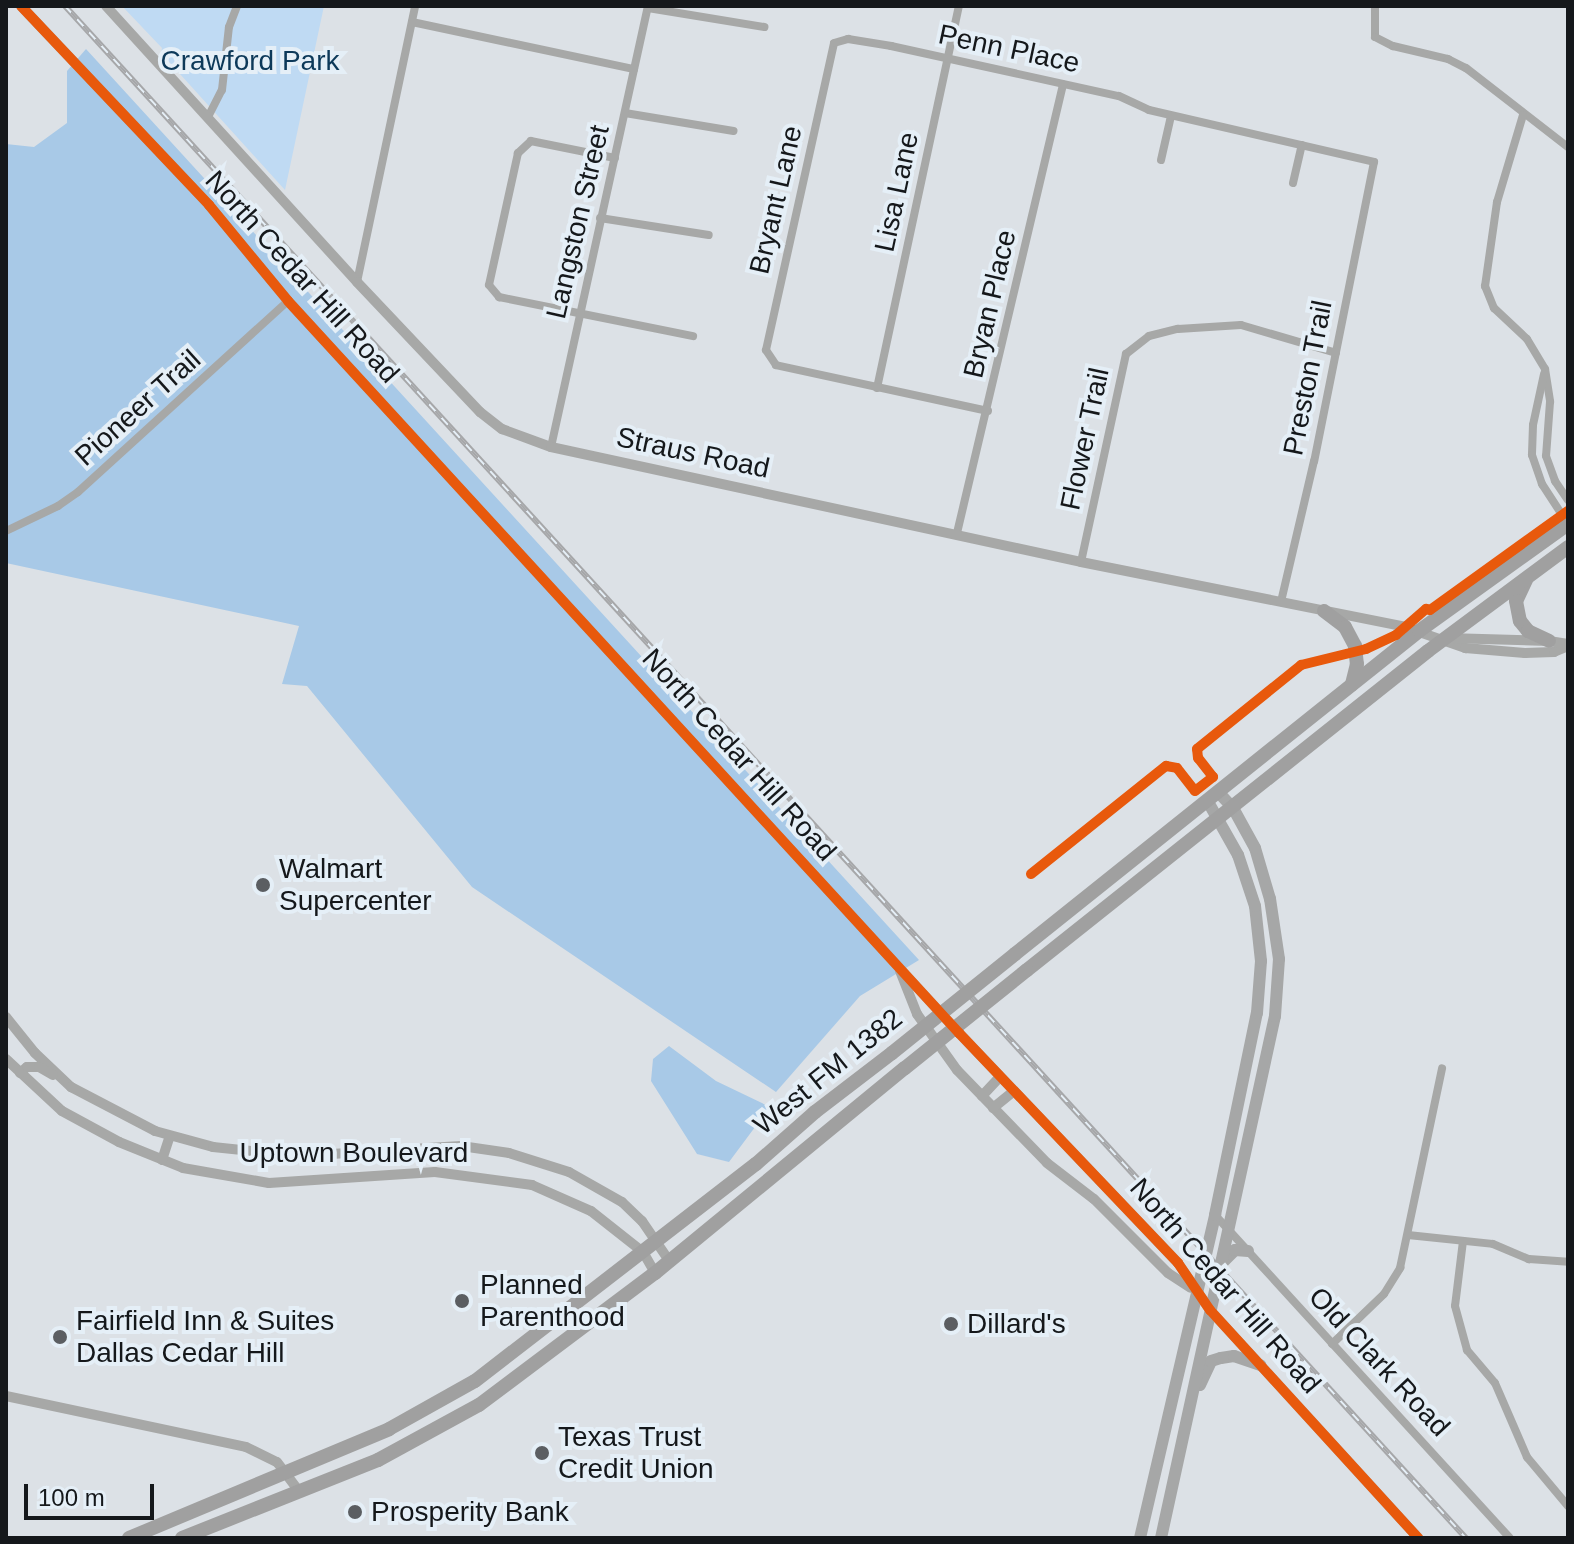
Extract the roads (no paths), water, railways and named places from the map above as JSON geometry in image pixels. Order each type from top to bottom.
[{"type":"main road","name":"West FM 1382","points":[[189,1513],[389,1429],[475,1381],[656,1242],[1419,631],[1568,524]]},
{"type":"main road","name":"West FM 1382","points":[[182,1538],[400,1450],[512,1382],[670,1262],[905,1068],[1444,638],[1568,547]]},
{"type":"main road","points":[[1530,574],[1520,590],[1517,611],[1528,631],[1549,641]]},
{"type":"main road","points":[[1324,611],[1345,627],[1355,646],[1357,664],[1352,685]]},
{"type":"main road","points":[[1161,1538],[1275,1016],[1279,959],[1266,884],[1255,848],[1233,808],[1212,796]]},
{"type":"main road","points":[[1140,1538],[1215,1215],[1257,1013],[1261,961],[1248,881],[1219,820],[1212,796]]},
{"type":"main road","points":[[1219,1268],[1228,1254],[1235,1250],[1248,1251]]},
{"type":"main road","points":[[1180,1453],[1202,1376],[1211,1361],[1234,1356],[1260,1365]]},
{"type":"main road","points":[[129,1538],[189,1513]]},
{"type":"main road","points":[[152,1538],[186,1525],[189,1513]]},
{"type":"street","name":"North Cedar Hill Road","points":[[21,6],[209,205],[288,301],[1000,1077],[1178,1263],[1210,1310],[1418,1538]]},
{"type":"street","name":"Straus Road","points":[[106,6],[357,282],[480,412],[502,429],[551,447],[1444,638]]},
{"type":"street","points":[[208,117],[222,90],[229,27],[237,6]]},
{"type":"street","points":[[357,282],[415,6]]},
{"type":"street","name":"Lisa Lane","points":[[877,388],[959,6]]},
{"type":"street","points":[[1375,6],[1375,37],[1393,46],[1448,59],[1466,68],[1568,147]]},
{"type":"street","points":[[648,7],[764,27]]},
{"type":"street","name":"Langston Street","points":[[551,447],[648,7]]},
{"type":"street","points":[[412,22],[634,69]]},
{"type":"street","name":"Penn Place","points":[[834,43],[848,39],[949,58],[1119,96],[1171,116],[1374,162]]},
{"type":"street","name":"Bryant Lane","points":[[834,43],[766,350],[776,365],[877,388]]},
{"type":"street","name":"Bryan Place","points":[[957,533],[1063,84]]},
{"type":"street","points":[[625,113],[734,131]]},
{"type":"street","points":[[1523,115],[1497,202],[1485,286],[1494,308],[1527,339],[1545,369],[1550,402],[1546,456],[1555,481],[1568,500]]},
{"type":"street","points":[[1161,160],[1171,116]]},
{"type":"street","points":[[615,158],[531,141],[518,153],[489,285],[499,297],[693,336]]},
{"type":"street","points":[[1293,183],[1302,145]]},
{"type":"street","name":"Preston Trail","points":[[1281,602],[1374,162]]},
{"type":"street","points":[[600,218],[709,235]]},
{"type":"street","name":"Pioneer Trail","points":[[6,531],[58,506],[78,492],[288,301]]},
{"type":"street","name":"Flower Trail","points":[[1081,562],[1126,354],[1149,336],[1178,329],[1241,325],[1336,353]]},
{"type":"street","points":[[1545,369],[1533,425],[1532,455],[1542,484],[1568,524]]},
{"type":"street","points":[[877,388],[988,411]]},
{"type":"street","points":[[1444,638],[1549,641],[1568,645]]},
{"type":"street","points":[[1444,638],[1465,648],[1505,654],[1554,652],[1568,645]]},
{"type":"street","name":"North Cedar Hill Road","points":[[898,965],[917,1014],[957,1070],[1047,1163],[1094,1199],[1168,1273],[1196,1292]]},
{"type":"street","name":"Uptown Boulevard","points":[[6,1017],[35,1053],[71,1087],[170,1136],[213,1147],[299,1156],[461,1146],[509,1153],[564,1170],[596,1186],[632,1211],[670,1262]]},
{"type":"street","name":"Uptown Boulevard","points":[[6,1059],[62,1111],[98,1132],[162,1160],[202,1173],[269,1183],[435,1172],[532,1185],[591,1211],[643,1252],[655,1273]]},
{"type":"street","points":[[20,1073],[27,1067],[39,1067],[71,1087]]},
{"type":"street","points":[[1332,1344],[1394,1280],[1408,1235],[1442,1068]]},
{"type":"street","points":[[982,1096],[1000,1077]]},
{"type":"street","points":[[993,1108],[1014,1091]]},
{"type":"street","points":[[162,1160],[170,1136]]},
{"type":"street","name":"Old Clark Road","points":[[1215,1215],[1510,1538]]},
{"type":"street","points":[[1408,1235],[1493,1244],[1529,1259],[1568,1262]]},
{"type":"street","points":[[1463,1241],[1455,1306],[1467,1350],[1495,1383],[1527,1457],[1568,1506]]},
{"type":"street","points":[[6,1396],[246,1447],[265,1454],[286,1473],[298,1490]]},
{"type":"railway","points":[[65,6],[1466,1538]]},
{"type":"place","name":"Walmart Supercenter","points":[[263,885]]},
{"type":"place","name":"Planned Parenthood","points":[[462,1301]]},
{"type":"place","name":"Dillard's","points":[[951,1324]]},
{"type":"place","name":"Fairfield Inn & Suites Dallas Cedar Hill","points":[[60,1337]]},
{"type":"place","name":"Texas Trust Credit Union","points":[[542,1453]]},
{"type":"place","name":"Prosperity Bank","points":[[355,1512]]},
{"type":"park label","name":"Crawford Park","points":[[250,61]]}]
